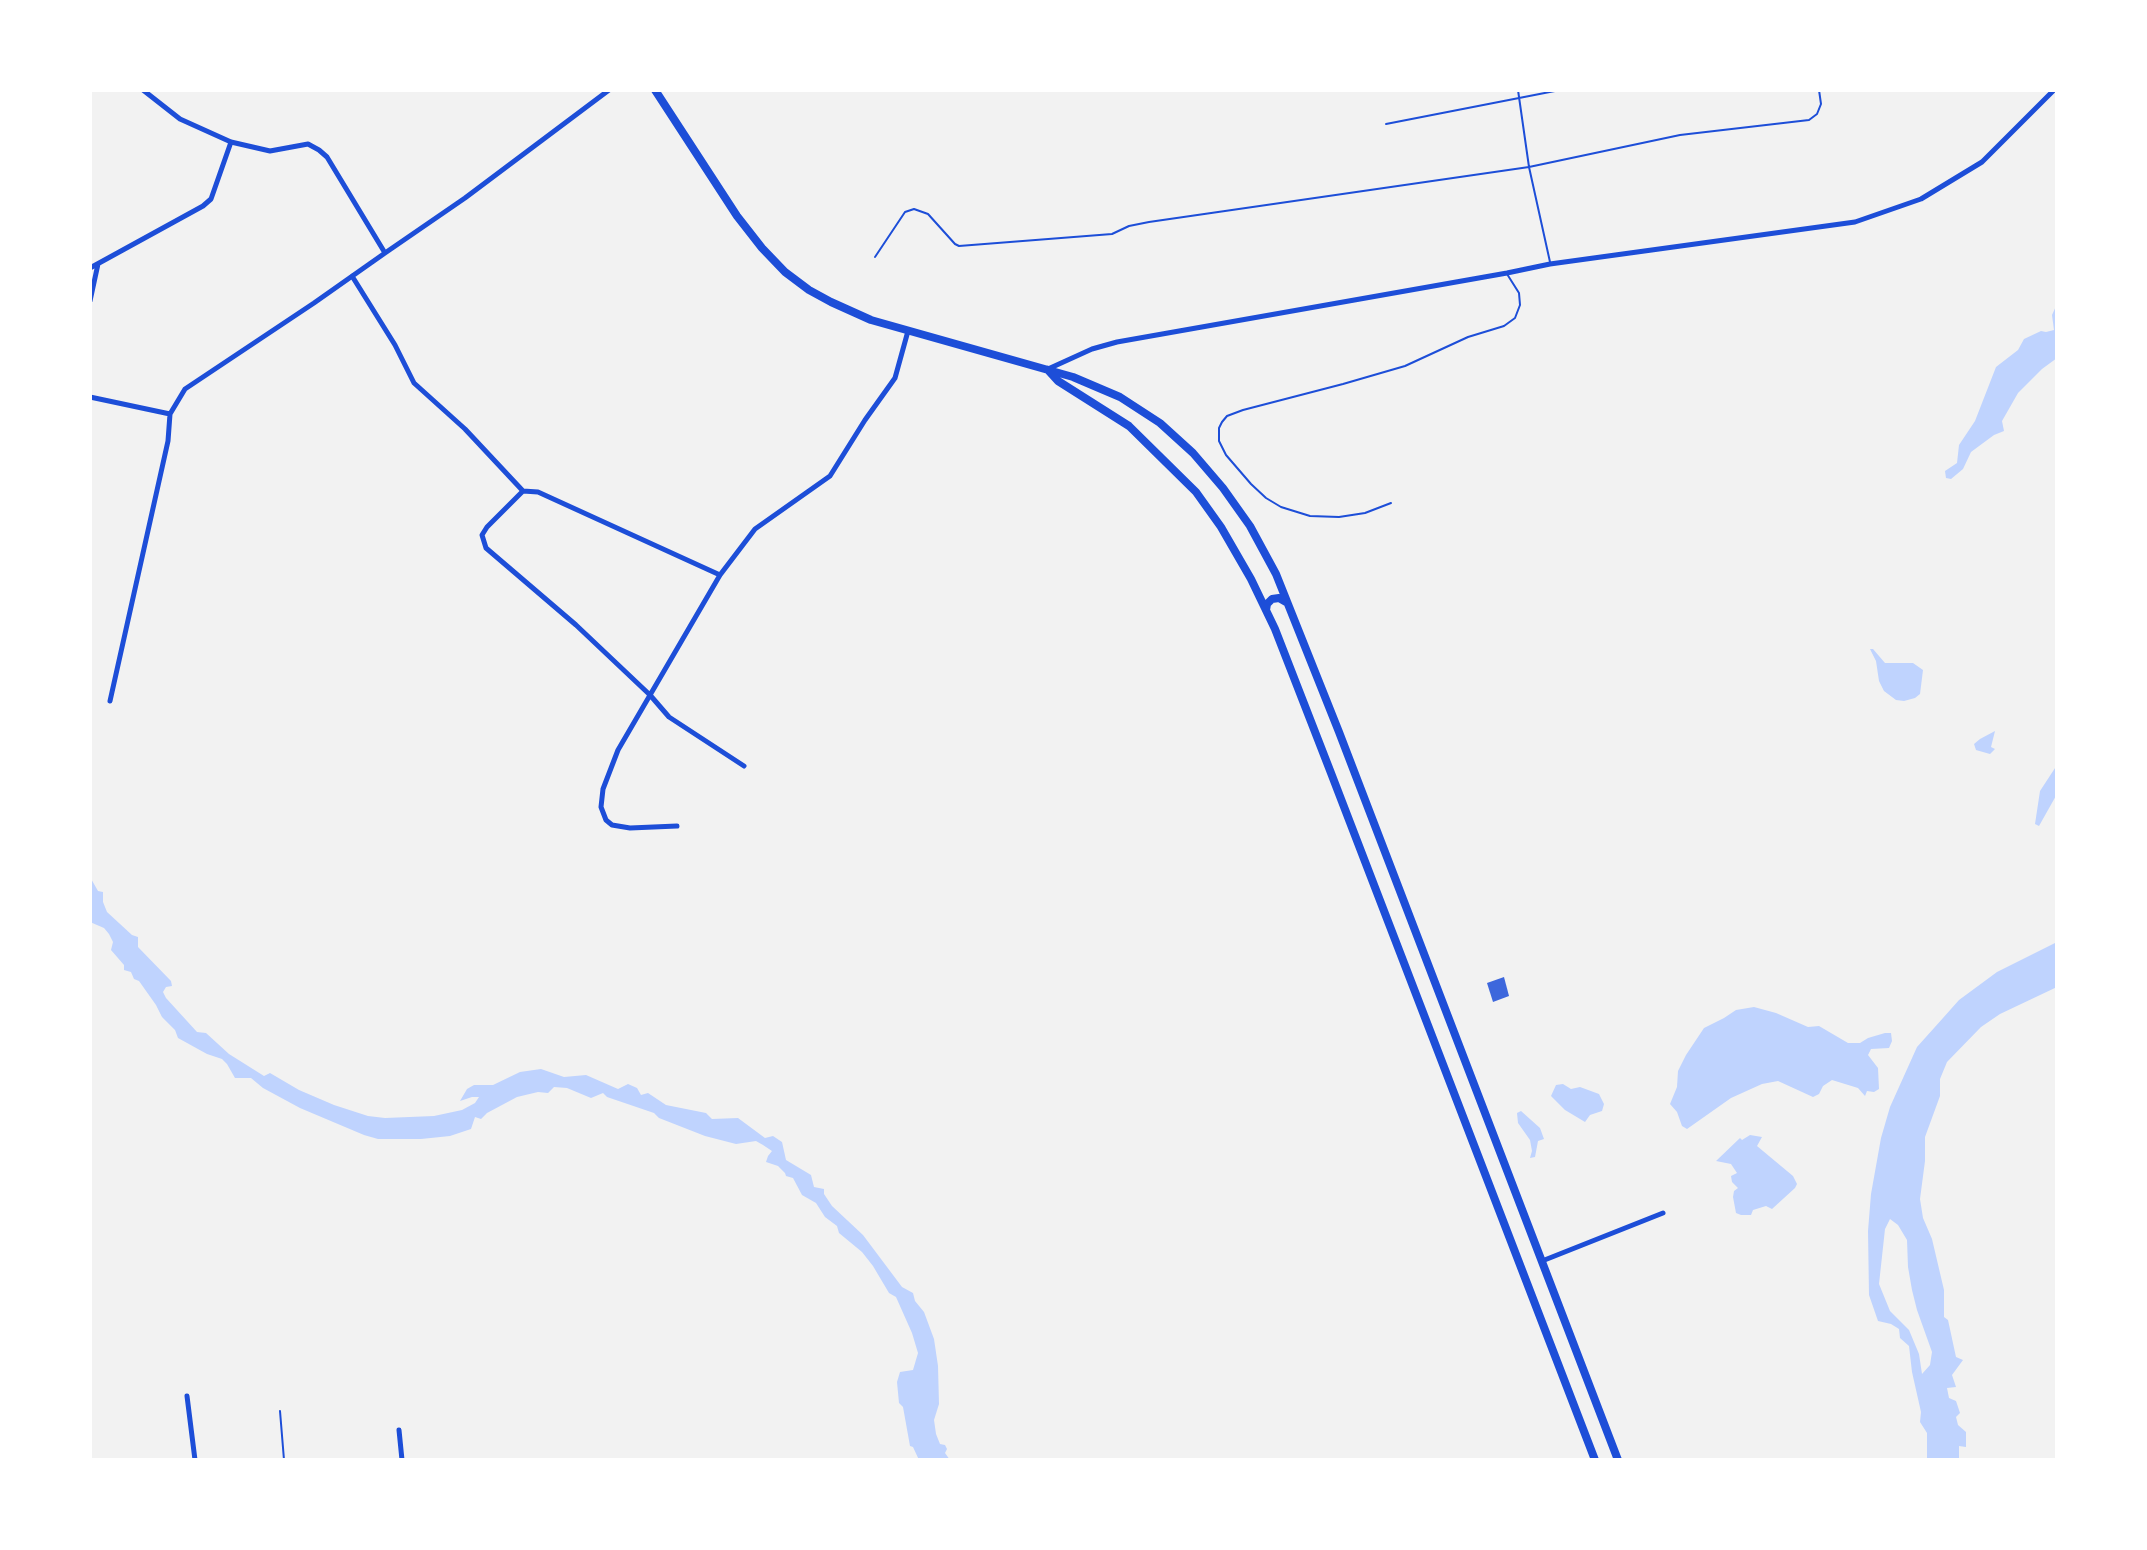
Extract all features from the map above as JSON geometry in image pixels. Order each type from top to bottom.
[{"type":"highway","points":[[655,90],[737,216],[785,272],[809,290],[871,320],[1073,377],[1120,397],[1160,423],[1193,453],[1250,526],[1276,574],[1339,732],[1618,1460]]},
{"type":"highway","points":[[1047,370],[1058,381],[1129,426],[1196,492],[1221,527],[1251,579],[1331,773],[1595,1460]]},
{"type":"highway","points":[[1266,611],[1272,599],[1279,598],[1286,602]]},
{"type":"street","points":[[143,90],[180,119],[231,142],[270,151],[308,144],[319,150],[327,157],[385,253]]},
{"type":"street","points":[[110,701],[168,441],[170,414],[185,389],[465,198],[609,90]]},
{"type":"street","points":[[1047,370],[1092,349],[1117,342],[1550,264],[1855,222],[1921,199],[1982,162],[2054,90]]},
{"type":"street","points":[[90,268],[211,199],[231,142]]},
{"type":"street","points":[[90,301],[98,263]]},
{"type":"street","points":[[352,276],[395,345],[414,383],[465,429],[523,491],[538,492],[559,500],[720,575]]},
{"type":"street","points":[[677,826],[630,828],[612,825],[606,820],[601,807],[603,789],[618,750],[720,575],[755,529],[830,476],[895,378],[908,331]]},
{"type":"street","points":[[90,397],[170,414]]},
{"type":"street","points":[[523,491],[487,527],[482,535],[486,548],[576,625],[669,717],[744,766]]},
{"type":"street","points":[[1541,1261],[1663,1213]]},
{"type":"street","points":[[187,1396],[195,1460]]},
{"type":"street","points":[[399,1430],[402,1460]]},
{"type":"lane","points":[[1518,90],[1529,167],[1550,264]]},
{"type":"lane","points":[[1386,124],[1560,90]]},
{"type":"lane","points":[[875,257],[905,212],[914,209],[928,214],[959,246],[1112,234],[1149,222],[1529,167],[1680,135],[1809,120],[1817,114],[1821,104],[1819,90]]},
{"type":"lane","points":[[1391,503],[1365,513],[1339,517],[1310,516],[1281,507],[1251,484],[1226,455],[1219,441],[1222,422],[1227,416],[1243,410],[1405,366],[1468,337],[1504,326],[1515,318],[1520,305],[1519,293],[1507,273]]},
{"type":"lane","points":[[280,1411],[284,1460]]},
{"type":"water","points":[[2057,304],[2057,358],[2018,393],[2002,421],[2004,431],[1971,452],[1963,469],[1951,479],[1946,478],[1945,471],[1957,463],[1959,445],[1975,421],[1996,367],[2018,350],[2024,339],[2041,331],[2054,330],[2052,315]]},
{"type":"water","points":[[1870,649],[1885,663],[1913,663],[1923,670],[1920,694],[1904,701],[1896,700],[1884,691]]},
{"type":"water","points":[[1995,731],[1991,747],[1995,749],[1990,754],[1976,750],[1974,744]]},
{"type":"water","points":[[2057,765],[2057,794],[2039,826],[2035,824],[2040,791]]},
{"type":"water","points":[[90,877],[98,891],[103,892],[107,912],[138,937],[138,947],[171,981],[172,986],[166,987],[163,992],[166,998],[197,1032],[206,1033],[229,1054],[264,1076],[270,1073],[334,1105],[385,1118],[434,1116],[462,1110],[475,1103],[479,1097],[460,1101],[467,1089],[474,1085],[493,1085],[520,1072],[541,1069],[564,1077],[586,1075],[618,1089],[628,1084],[637,1088],[641,1095],[648,1093],[666,1105],[706,1113],[712,1119],[738,1118],[765,1138],[773,1136],[782,1142],[786,1160],[811,1175],[814,1187],[824,1189],[832,1206],[863,1235],[902,1287],[913,1293],[924,1312],[934,1339],[938,1366],[939,1404],[934,1420],[936,1434],[940,1444],[945,1445],[945,1453],[950,1460],[919,1460],[910,1446],[897,1382],[900,1372],[913,1370],[918,1353],[896,1297],[889,1293],[862,1252],[839,1233],[837,1226],[825,1217],[816,1203],[802,1195],[793,1178],[786,1176],[778,1166],[766,1162],[772,1151],[756,1141],[736,1144],[705,1136],[603,1093],[591,1098],[567,1088],[554,1087],[548,1093],[517,1097],[481,1119],[475,1117],[471,1129],[450,1136],[378,1139],[364,1135],[300,1108],[251,1078],[235,1078],[222,1059],[178,1038],[139,981],[134,979],[131,972],[124,970],[124,965],[111,950],[113,942],[109,934],[104,928],[90,922]]},
{"type":"water","points":[[2057,942],[2057,987],[2000,1014],[1981,1027],[1947,1062],[1940,1079],[1940,1096],[1925,1137],[1920,1199],[1944,1290],[1944,1317],[1948,1320],[1956,1357],[1963,1360],[1952,1375],[1956,1387],[1947,1388],[1949,1398],[1956,1401],[1960,1413],[1956,1417],[1958,1425],[1966,1432],[1966,1447],[1959,1446],[1959,1460],[1927,1460],[1927,1433],[1920,1422],[1921,1412],[1909,1346],[1900,1338],[1899,1329],[1878,1321],[1869,1295],[1871,1194],[1890,1107],[1917,1047],[1959,1000],[1997,972]],"holes":[[[1890,1219],[1898,1225],[1907,1240],[1912,1290],[1932,1352],[1930,1365],[1922,1374],[1919,1354],[1909,1330],[1890,1311],[1879,1284],[1885,1229]]]},
{"type":"water","points":[[1754,1007],[1808,1027],[1819,1026],[1848,1043],[1860,1043],[1891,1033],[1889,1048],[1871,1049],[1868,1055],[1878,1068],[1879,1089],[1867,1091],[1865,1096],[1858,1088],[1832,1080],[1813,1097],[1778,1081],[1762,1084],[1731,1098],[1687,1129],[1682,1126],[1670,1104],[1677,1087],[1678,1071],[1686,1055],[1704,1028],[1736,1010]]},
{"type":"water","points":[[1563,1084],[1571,1089],[1580,1087],[1599,1094],[1604,1104],[1602,1111],[1590,1115],[1585,1122],[1565,1110],[1551,1096],[1556,1085]]},
{"type":"water","points":[[1521,1111],[1540,1128],[1544,1139],[1538,1141],[1535,1157],[1530,1158],[1530,1140],[1518,1123],[1517,1113]]},
{"type":"water","points":[[1750,1135],[1762,1137],[1757,1146],[1793,1176],[1797,1184],[1772,1209],[1766,1206],[1753,1210],[1751,1215],[1741,1215],[1736,1213],[1733,1197],[1738,1188],[1731,1176],[1737,1173],[1731,1164],[1716,1161],[1740,1138],[1742,1140]]},
{"type":"building","points":[[1504,977],[1509,996],[1493,1002],[1487,983]]}]
